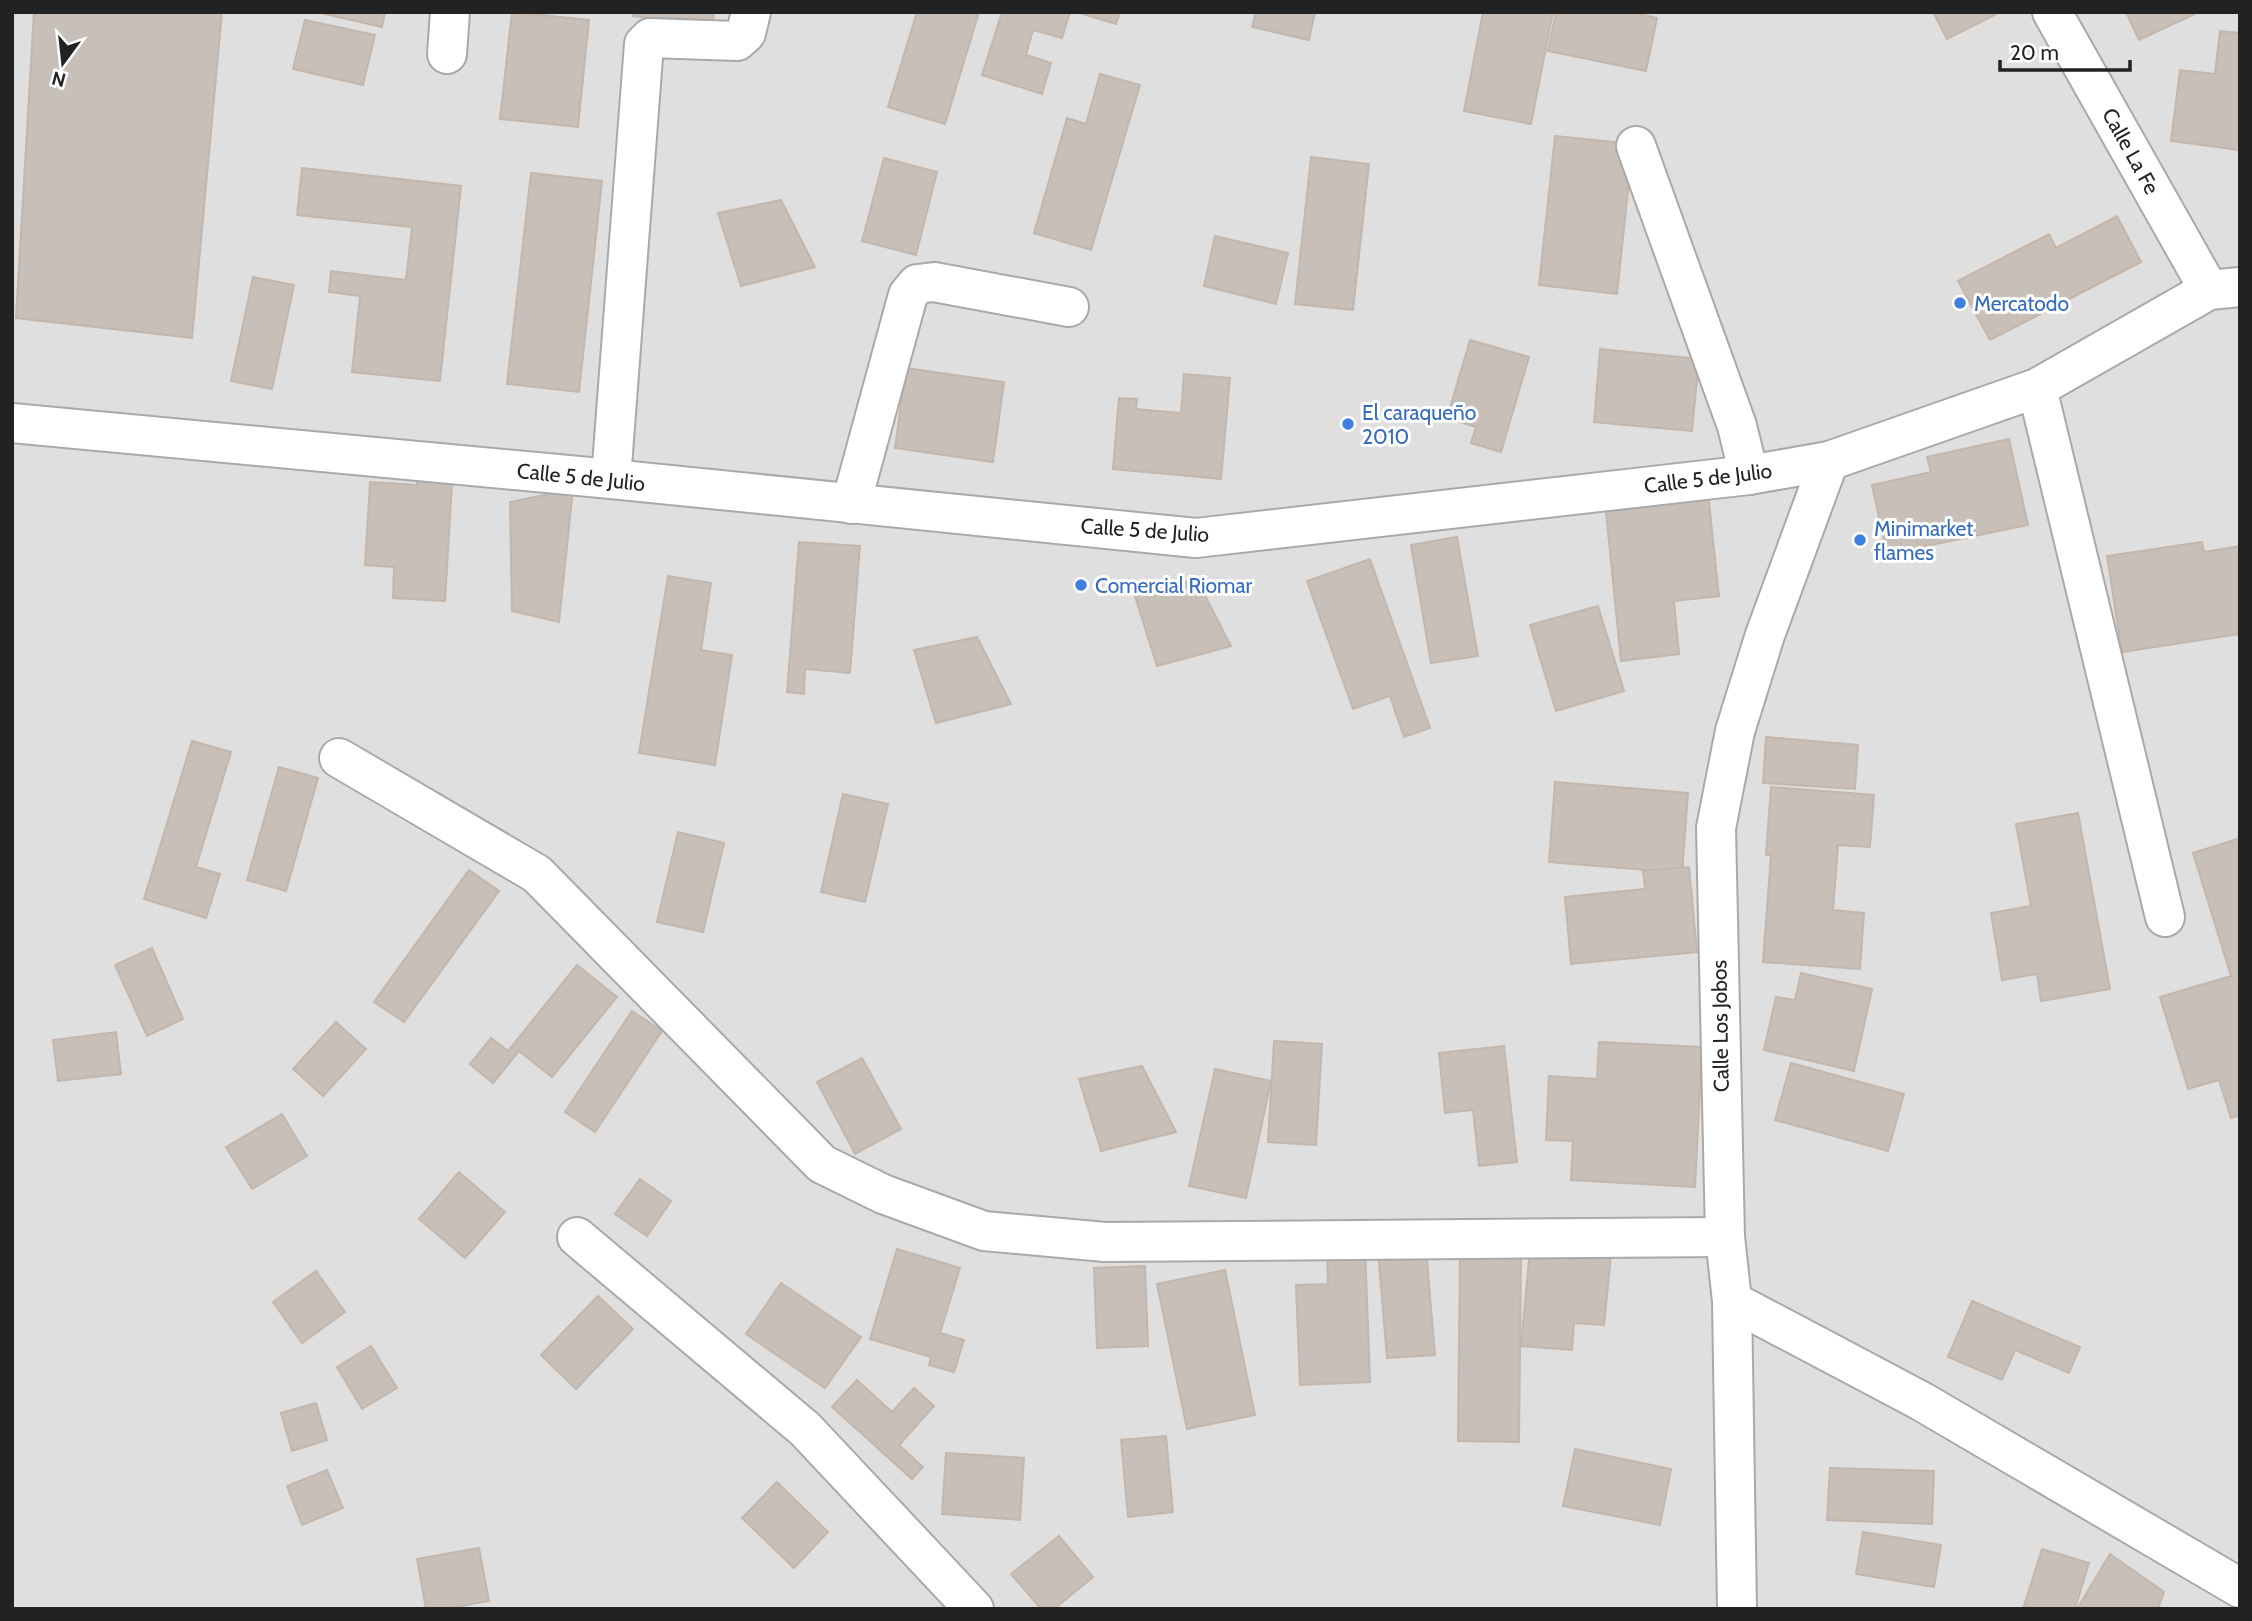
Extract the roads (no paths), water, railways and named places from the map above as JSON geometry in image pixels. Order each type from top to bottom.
[{"type":"street","points":[[447,54],[450,12]]},
{"type":"street","points":[[611,480],[644,44],[650,38],[737,41],[746,33],[751,12]]},
{"type":"street","name":"Calle La Fe","points":[[2053,12],[2225,288]]},
{"type":"street","points":[[1636,146],[1737,426],[1749,475]]},
{"type":"street","points":[[851,504],[908,295],[917,284],[934,282],[1069,307]]},
{"type":"street","name":"Calle 5 de Julio","points":[[12,423],[1196,538],[1749,475],[1829,461],[2037,388],[2225,288]]},
{"type":"street","points":[[2037,388],[2165,917]]},
{"type":"street","name":"Calle Los Jobos","points":[[1737,1609],[1732,1301],[1725,1237],[1716,828],[1735,730],[1765,635],[1829,461]]},
{"type":"street","points":[[339,758],[537,874],[822,1164],[883,1194],[984,1231],[1105,1242],[1725,1237]]},
{"type":"street","points":[[577,1237],[805,1429],[974,1609]]},
{"type":"street","points":[[1732,1301],[1921,1401],[2240,1588]]},
{"type":"place","name":"Mercatodo","points":[[1960,303]]},
{"type":"place","name":"El caraqueño 2010","points":[[1348,424]]},
{"type":"place","name":"Minimarket flames","points":[[1860,540]]},
{"type":"place","name":"Comercial Riomar","points":[[1081,585]]}]
